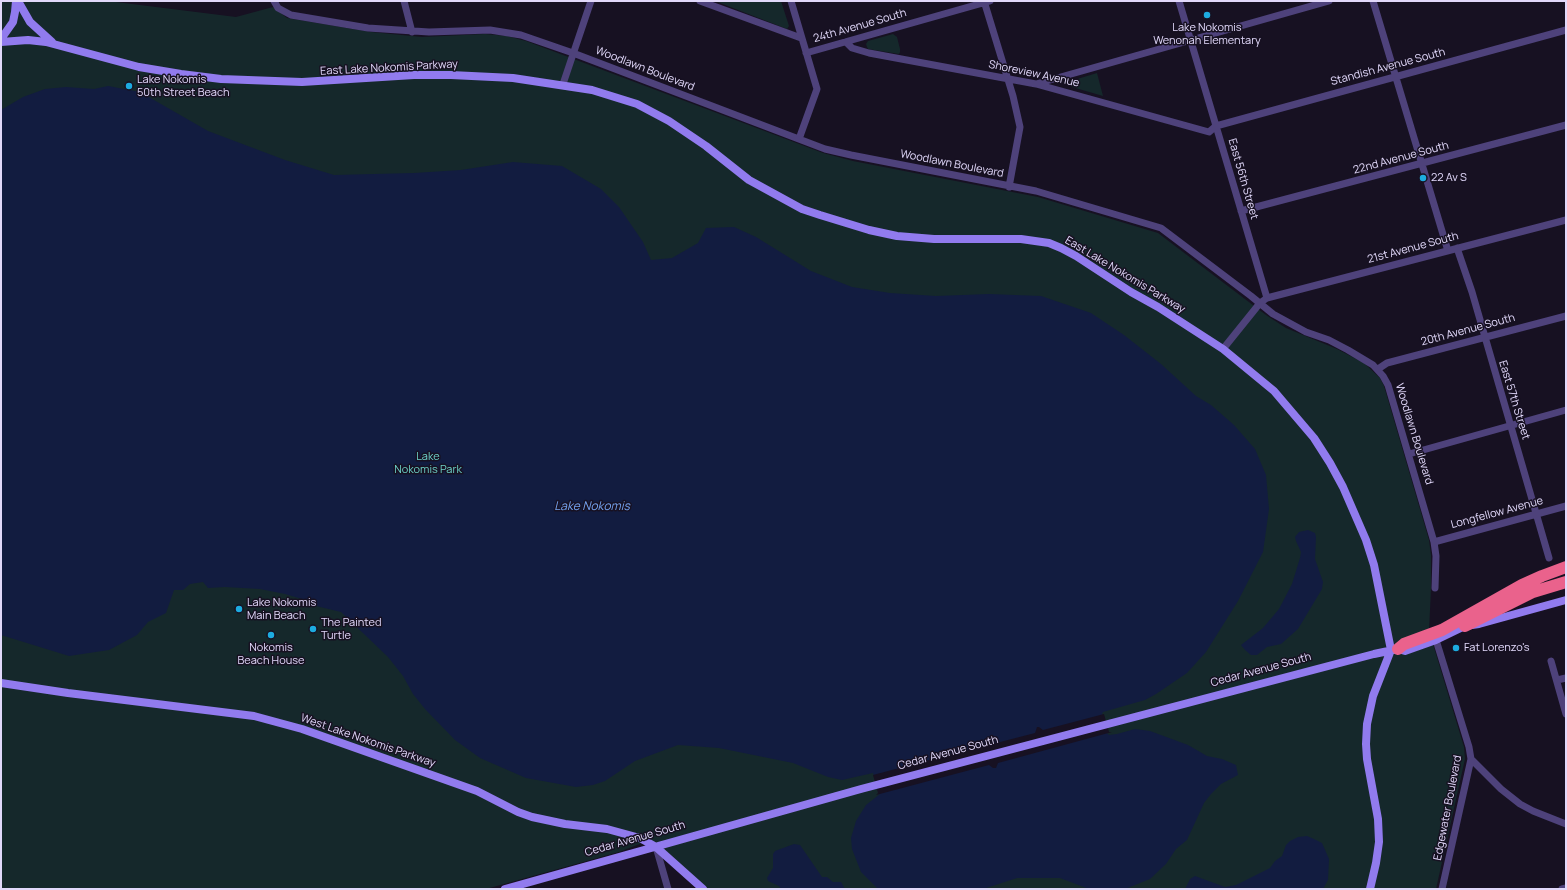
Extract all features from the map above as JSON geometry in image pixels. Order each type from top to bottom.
[{"type":"highway","name":"Cedar Avenue South","points":[[1394,649],[1442,630],[1522,585],[1566,568]]},
{"type":"highway","name":"Cedar Avenue South","points":[[1465,626],[1533,592],[1566,582]]},
{"type":"street","points":[[1,39],[13,22],[17,1]]},
{"type":"street","points":[[17,1],[30,22],[54,43]]},
{"type":"street","name":"Woodlawn Boulevard","points":[[274,1],[278,8],[297,16],[368,28],[412,32],[501,31],[529,38],[573,53],[825,149],[1036,191],[1161,228],[1273,314],[1289,324],[1339,345],[1369,362],[1378,369],[1388,385],[1434,542],[1436,556],[1435,588]]},
{"type":"street","points":[[404,1],[412,32]]},
{"type":"street","points":[[563,84],[592,1]]},
{"type":"street","points":[[700,1],[801,38]]},
{"type":"street","points":[[791,1],[817,89],[799,139]]},
{"type":"street","points":[[986,1],[1017,110],[1020,127],[1009,186]]},
{"type":"street","name":"24th Avenue South","points":[[806,53],[986,1]]},
{"type":"street","name":"East 56th Street","points":[[1179,1],[1267,298]]},
{"type":"street","points":[[1036,84],[1329,1]]},
{"type":"street","points":[[1372,1],[1448,250]]},
{"type":"street","name":"Standish Avenue South","points":[[1216,126],[1566,30]]},
{"type":"street","name":"East Lake Nokomis Parkway","points":[[1,42],[31,40],[54,43],[139,67],[225,79],[308,82],[412,75],[451,75],[508,78],[563,84],[592,90],[637,104],[669,121],[706,146],[749,180],[802,208],[840,222],[897,236],[934,239],[1021,239],[1043,242],[1061,248],[1076,256],[1130,292],[1158,307],[1223,349],[1274,391],[1314,438],[1330,462],[1356,514],[1374,565],[1394,649]]},
{"type":"street","name":"Shoreview Avenue","points":[[846,42],[852,48],[869,53],[1036,84],[1209,132],[1216,126]]},
{"type":"street","name":"22nd Avenue South","points":[[1241,211],[1566,125]]},
{"type":"street","name":"21st Avenue South","points":[[1267,298],[1566,220]]},
{"type":"street","name":"East 57th Street","points":[[1457,248],[1549,558]]},
{"type":"street","points":[[1223,349],[1260,303],[1267,298]]},
{"type":"street","name":"20th Avenue South","points":[[1378,369],[1388,363],[1566,316]]},
{"type":"street","points":[[1409,454],[1566,410]]},
{"type":"street","name":"Longfellow Avenue","points":[[1434,542],[1566,506]]},
{"type":"street","points":[[1465,626],[1479,624],[1566,600]]},
{"type":"street","name":"Cedar Avenue South","points":[[505,889],[861,789],[1114,722],[1394,649],[1406,651],[1436,640],[1465,626]]},
{"type":"street","name":"Edgewater Boulevard","points":[[1436,640],[1469,747],[1471,759],[1442,889]]},
{"type":"street","points":[[1370,889],[1379,842],[1378,819],[1367,759],[1367,724],[1373,696],[1394,649]]},
{"type":"street","points":[[1551,661],[1566,714]]},
{"type":"street","points":[[1557,680],[1566,678]]},
{"type":"street","name":"West Lake Nokomis Parkway","points":[[1,683],[259,717],[314,733],[477,791],[518,812],[532,817],[557,823],[596,827],[640,838],[656,847],[703,889]]},
{"type":"street","points":[[1471,759],[1501,789],[1520,804],[1533,812],[1566,824]]},
{"type":"street","points":[[656,847],[668,889]]},
{"type":"street","points":[[1562,889],[1566,888]]},
{"type":"green space","name":"Lake Nokomis","points":[[1,1],[108,1],[236,17],[273,7],[287,18],[371,32],[422,37],[485,34],[507,36],[526,41],[823,153],[853,161],[1038,197],[1158,233],[1266,315],[1286,328],[1337,349],[1364,363],[1380,378],[1384,386],[1429,540],[1431,555],[1431,589],[1429,631],[1464,747],[1465,759],[1436,889],[708,889],[671,855],[650,840],[619,852],[486,889],[1,889]]},
{"type":"green space","points":[[715,1],[781,1],[789,26],[787,29]]},
{"type":"green space","points":[[893,34],[897,37],[900,49],[899,54],[868,49],[866,44],[868,41]]},
{"type":"green space","points":[[1097,73],[1103,96],[1072,87],[1071,82],[1074,80]]},
{"type":"water","name":"Lake Nokomis","points":[[108,86],[140,92],[208,131],[285,160],[334,175],[461,170],[513,162],[562,166],[601,189],[619,207],[643,242],[651,260],[672,258],[698,243],[706,228],[734,227],[756,237],[811,271],[852,287],[890,293],[936,296],[989,294],[1041,296],[1091,313],[1124,335],[1161,364],[1196,396],[1211,405],[1234,425],[1255,449],[1266,475],[1269,509],[1263,552],[1238,601],[1206,652],[1187,673],[1156,694],[1145,700],[1103,712],[1102,714],[1107,733],[1109,735],[1135,729],[1150,731],[1188,745],[1207,756],[1222,759],[1236,765],[1238,775],[1221,784],[1211,794],[1204,803],[1187,840],[1176,849],[1166,864],[1150,879],[1125,889],[1089,889],[1060,878],[1017,878],[983,889],[878,889],[861,872],[852,849],[851,838],[856,821],[866,805],[880,794],[873,773],[842,780],[828,777],[793,763],[719,748],[678,745],[635,761],[605,781],[593,785],[576,787],[526,778],[480,758],[455,740],[425,709],[413,694],[403,676],[388,657],[341,612],[312,605],[302,599],[285,594],[260,589],[225,587],[208,588],[203,582],[190,584],[183,590],[174,590],[166,613],[148,622],[137,635],[109,650],[69,656],[1,635],[1,110],[23,97],[45,89],[66,87],[94,89]]},
{"type":"water","points":[[1308,530],[1315,533],[1316,537],[1315,559],[1323,582],[1322,589],[1298,629],[1281,644],[1267,647],[1257,655],[1251,655],[1241,645],[1263,628],[1279,609],[1292,584],[1300,558],[1301,552],[1295,537],[1299,532]]},
{"type":"water","points":[[1307,836],[1322,843],[1329,859],[1328,880],[1323,889],[1185,889],[1190,879],[1195,876],[1225,887],[1236,885],[1270,868],[1275,861],[1282,856],[1286,845],[1290,841],[1298,837]]},
{"type":"water","points":[[794,844],[800,845],[822,877],[827,877],[833,882],[841,882],[845,889],[781,889],[779,886],[768,881],[767,878],[773,868],[773,854],[775,851]]},
{"type":"pier","points":[[1104,714],[1109,732],[1112,732],[998,763],[996,768],[989,765],[876,795],[878,793],[873,775],[933,759],[935,754],[942,757],[1035,733],[1037,727],[1043,730]]},
{"type":"place","name":"Lake Nokomis Wenonah Elementary","points":[[1207,15]]},
{"type":"place","name":"Lake Nokomis 50th Street Beach","points":[[129,86]]},
{"type":"place","name":"22 Av S","points":[[1423,178]]},
{"type":"place","name":"Lake Nokomis Main Beach","points":[[239,609]]},
{"type":"place","name":"The Painted Turtle","points":[[313,629]]},
{"type":"place","name":"Nokomis Beach House","points":[[271,635]]},
{"type":"place","name":"Fat Lorenzo's","points":[[1456,648]]},
{"type":"park label","name":"Lake Nokomis Park","points":[[428,463]]}]
